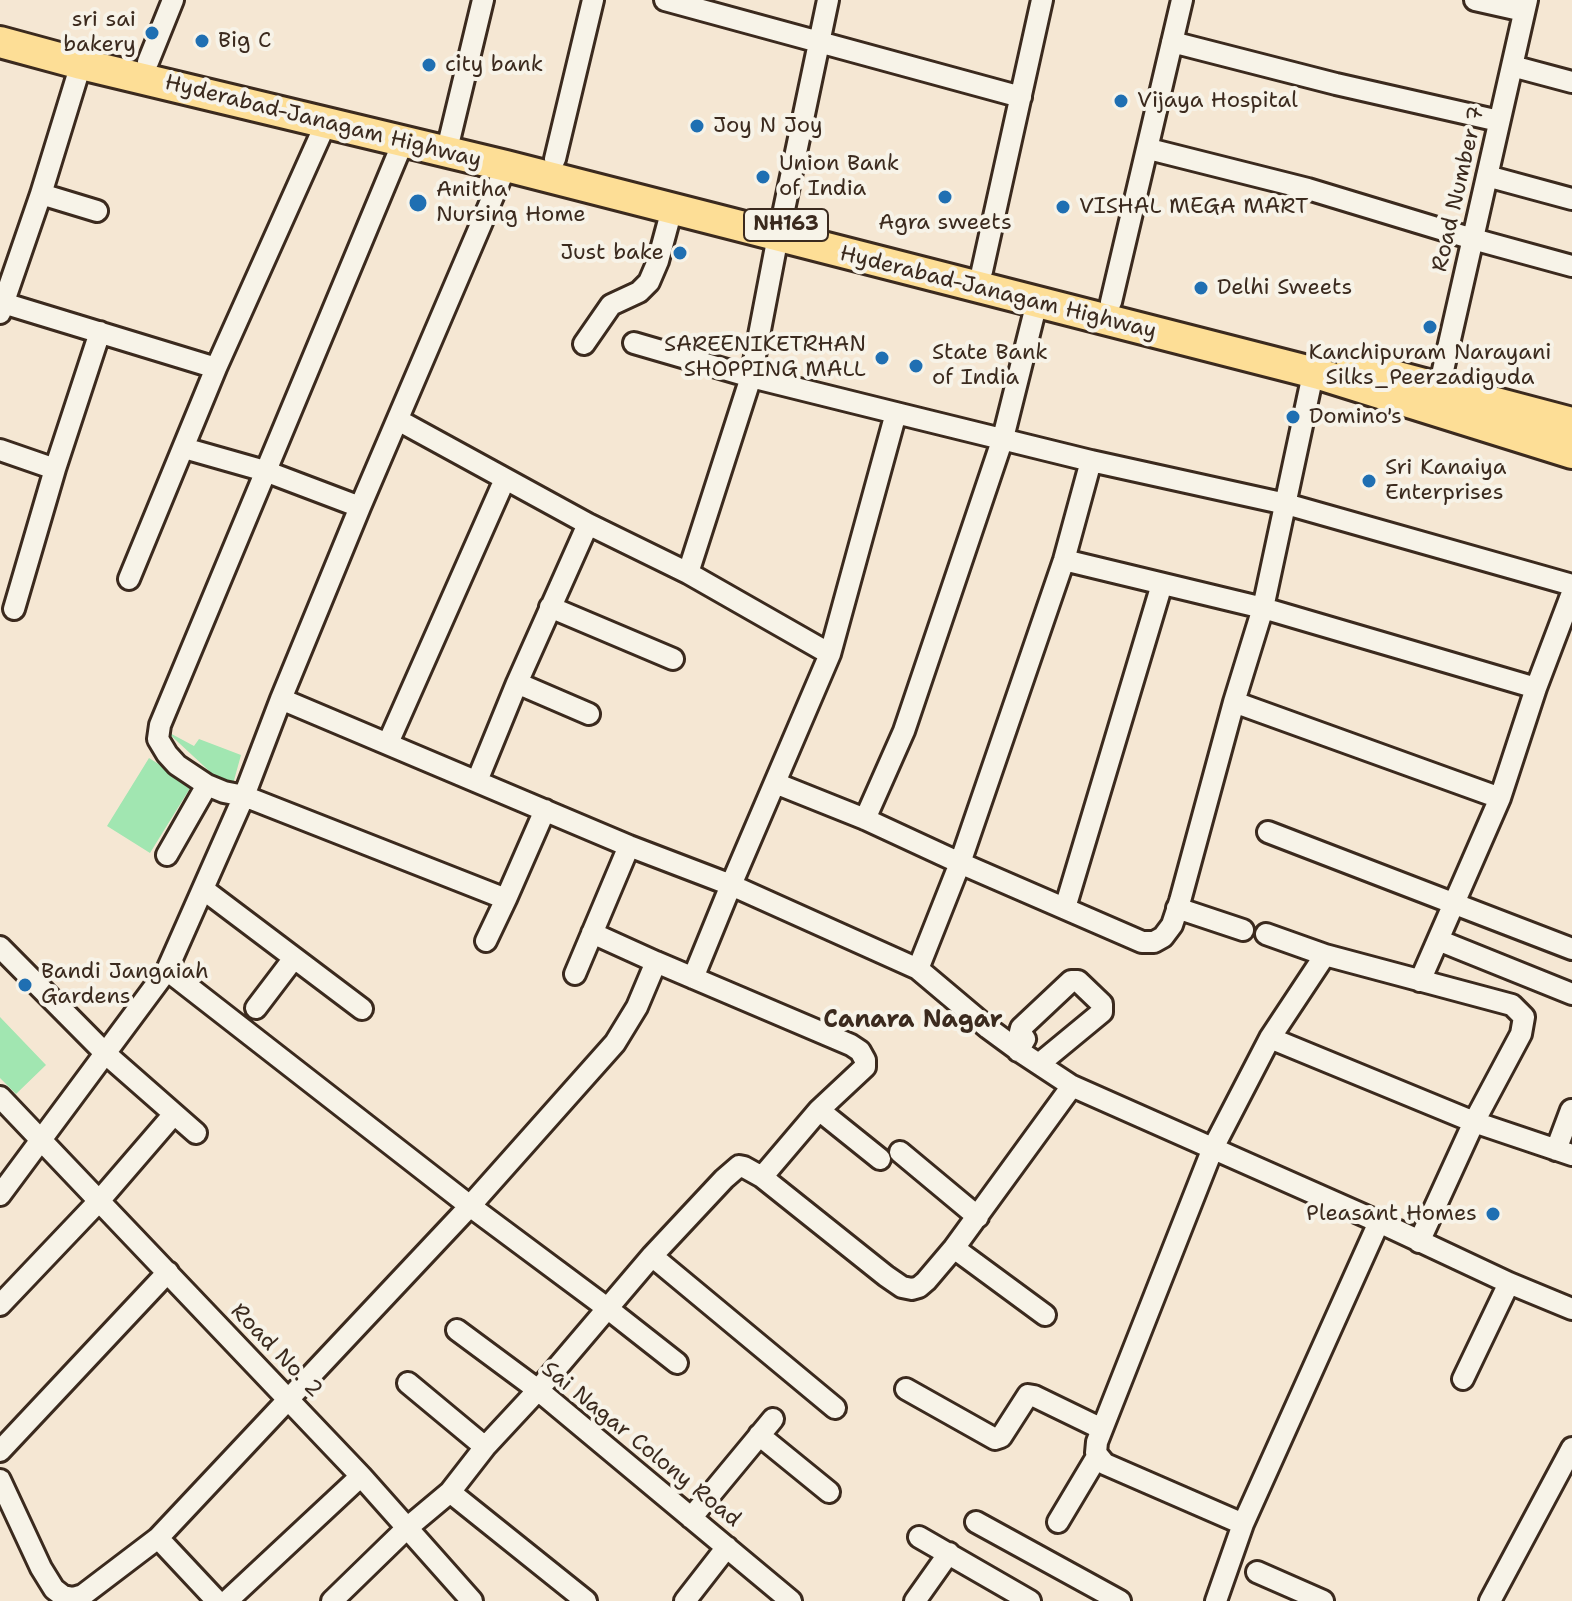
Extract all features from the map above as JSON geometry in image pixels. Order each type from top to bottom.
[{"type":"highway","name":"Hyderabad-Janagam Highway","points":[[0,25],[82,56],[326,123],[672,209],[982,271],[1111,302],[1572,423]]},
{"type":"highway","name":"Hyderabad-Janagam Highway","points":[[0,42],[82,56],[148,62],[450,137],[555,159],[779,230],[1313,374],[1572,453]]},
{"type":"street","points":[[148,62],[173,0]]},
{"type":"street","points":[[450,137],[483,0]]},
{"type":"street","points":[[555,159],[593,0]]},
{"type":"street","points":[[665,0],[1021,97]]},
{"type":"street","points":[[688,573],[751,377],[828,0]]},
{"type":"street","points":[[982,271],[1042,0]]},
{"type":"street","points":[[1111,302],[1182,0]]},
{"type":"street","points":[[1475,0],[1525,6]]},
{"type":"street","name":"Road Number 7","points":[[1439,388],[1525,6]]},
{"type":"street","points":[[1172,42],[1499,121]]},
{"type":"street","points":[[82,56],[41,194],[2,308],[100,332],[216,368]]},
{"type":"street","points":[[1512,66],[1572,82]]},
{"type":"street","points":[[129,579],[216,368],[326,123]]},
{"type":"street","points":[[403,142],[160,725],[158,739],[177,765],[207,785],[244,796],[506,899]]},
{"type":"street","points":[[1149,149],[1308,189],[1572,266]]},
{"type":"street","points":[[0,1195],[167,970],[244,796],[360,507],[506,166]]},
{"type":"street","points":[[1487,176],[1572,199]]},
{"type":"street","points":[[41,194],[97,211]]},
{"type":"street","points":[[584,344],[611,305],[639,292],[649,282],[672,209]]},
{"type":"street","points":[[865,819],[904,731],[1003,438],[1037,302]]},
{"type":"street","points":[[14,609],[100,332]]},
{"type":"street","points":[[634,343],[751,377],[896,413],[1091,461],[1286,504],[1572,585]]},
{"type":"street","points":[[775,783],[865,819],[1142,942],[1154,942],[1163,937],[1172,925],[1263,608],[1313,374]]},
{"type":"street","points":[[693,978],[830,654],[896,413]]},
{"type":"street","points":[[398,420],[588,524],[688,573],[830,654]]},
{"type":"street","points":[[184,448],[265,471],[360,507]]},
{"type":"street","points":[[0,450],[55,469]]},
{"type":"street","points":[[918,969],[960,863],[1064,560],[1091,461]]},
{"type":"street","points":[[388,743],[505,479]]},
{"type":"street","points":[[477,781],[588,524]]},
{"type":"street","points":[[1064,560],[1263,608],[1536,688]]},
{"type":"street","points":[[1065,908],[1162,584]]},
{"type":"street","points":[[1420,981],[1500,798],[1536,688],[1572,593]]},
{"type":"street","points":[[550,607],[673,659]]},
{"type":"street","points":[[517,683],[589,714]]},
{"type":"street","points":[[281,699],[629,846],[731,885],[918,969],[1018,1051],[1072,1086],[1572,1309]]},
{"type":"street","points":[[1234,702],[1500,798]]},
{"type":"street","points":[[167,855],[207,785]]},
{"type":"street","points":[[486,941],[545,810]]},
{"type":"street","points":[[1268,832],[1572,949]]},
{"type":"street","points":[[575,974],[629,846]]},
{"type":"street","points":[[203,889],[362,1009]]},
{"type":"street","points":[[1177,908],[1243,930]]},
{"type":"street","points":[[592,933],[860,1051],[865,1067],[819,1110],[762,1177]]},
{"type":"street","points":[[1266,934],[1325,955],[1512,1005],[1524,1017],[1521,1034],[1474,1122],[1419,1242]]},
{"type":"street","points":[[1438,940],[1572,994]]},
{"type":"street","points":[[0,947],[106,1054],[196,1133]]},
{"type":"street","points":[[1243,1524],[1105,1464],[1098,1455],[1097,1442],[1213,1148],[1270,1038],[1325,955]]},
{"type":"street","points":[[256,1008],[294,958]]},
{"type":"street","points":[[0,1480],[41,1568],[54,1589],[69,1599],[83,1595],[158,1538],[470,1206],[615,1043],[637,1007],[656,962]]},
{"type":"street","points":[[167,970],[677,1363]]},
{"type":"street","points":[[1018,1051],[1025,1039],[1021,1028],[1071,981],[1078,981],[1104,1008],[1039,1064]]},
{"type":"street","points":[[1270,1038],[1474,1122],[1564,1153],[1571,1110]]},
{"type":"street","points":[[332,1601],[407,1528],[450,1492],[485,1447],[652,1256],[739,1166],[762,1177],[902,1287],[912,1289],[919,1287],[954,1248],[1072,1086]]},
{"type":"street","name":"Road No. 2","points":[[0,1097],[289,1399],[472,1601]]},
{"type":"street","points":[[819,1110],[880,1159]]},
{"type":"street","points":[[0,1305],[99,1201],[174,1114]]},
{"type":"street","points":[[900,1152],[978,1217]]},
{"type":"street","points":[[1216,1601],[1243,1524],[1379,1222]]},
{"type":"street","points":[[954,1248],[1045,1315]]},
{"type":"street","points":[[652,1256],[835,1408]]},
{"type":"street","points":[[0,1451],[168,1272]]},
{"type":"street","points":[[1463,1379],[1509,1283]]},
{"type":"street","name":"Sai Nagar Colony Road","points":[[457,1330],[538,1390],[791,1601]]},
{"type":"street","points":[[408,1383],[485,1447]]},
{"type":"street","points":[[906,1389],[995,1439],[1001,1437],[1028,1395],[1102,1429]]},
{"type":"street","points":[[691,1518],[766,1427],[829,1492]]},
{"type":"street","points":[[1490,1601],[1572,1448]]},
{"type":"street","points":[[1058,1522],[1098,1455]]},
{"type":"street","points":[[227,1601],[361,1476]]},
{"type":"street","points":[[450,1492],[586,1601]]},
{"type":"street","points":[[976,1522],[1120,1601]]},
{"type":"street","points":[[919,1537],[1030,1601]]},
{"type":"street","points":[[158,1538],[217,1601]]},
{"type":"street","points":[[685,1601],[727,1547]]},
{"type":"street","points":[[915,1601],[949,1553]]},
{"type":"street","points":[[1257,1572],[1323,1601]]},
{"type":"green space","points":[[166,731],[194,746],[199,739],[241,755],[233,784],[219,780]]},
{"type":"green space","points":[[149,758],[192,785],[150,853],[107,826]]},
{"type":"green space","points":[[0,1017],[46,1065],[16,1094],[0,1078]]},
{"type":"place","name":"sri sai bakery","points":[[152,33]]},
{"type":"place","name":"Big C","points":[[202,41]]},
{"type":"place","name":"city bank","points":[[429,65]]},
{"type":"place","name":"Vijaya Hospital","points":[[1121,101]]},
{"type":"place","name":"Joy N Joy","points":[[697,126]]},
{"type":"place","name":"Union Bank of India","points":[[763,177]]},
{"type":"place","name":"Agra sweets","points":[[945,197]]},
{"type":"place","name":"Anitha Nursing Home","points":[[418,203]]},
{"type":"place","name":"VISHAL MEGA MART","points":[[1063,207]]},
{"type":"place","name":"Just bake","points":[[680,253]]},
{"type":"place","name":"Delhi Sweets","points":[[1201,288]]},
{"type":"place","name":"Kanchipuram Narayani Silks_Peerzadiguda","points":[[1430,327]]},
{"type":"place","name":"SAREENIKETRHAN SHOPPING MALL","points":[[882,358]]},
{"type":"place","name":"State Bank of India","points":[[916,366]]},
{"type":"place","name":"Domino's","points":[[1293,417]]},
{"type":"place","name":"Sri Kanaiya Enterprises","points":[[1369,481]]},
{"type":"place","name":"Bandi Jangaiah Gardens","points":[[25,985]]},
{"type":"place","name":"Pleasant Homes","points":[[1493,1214]]},
{"type":"district","name":"Canara Nagar","points":[[913,1021]]}]
